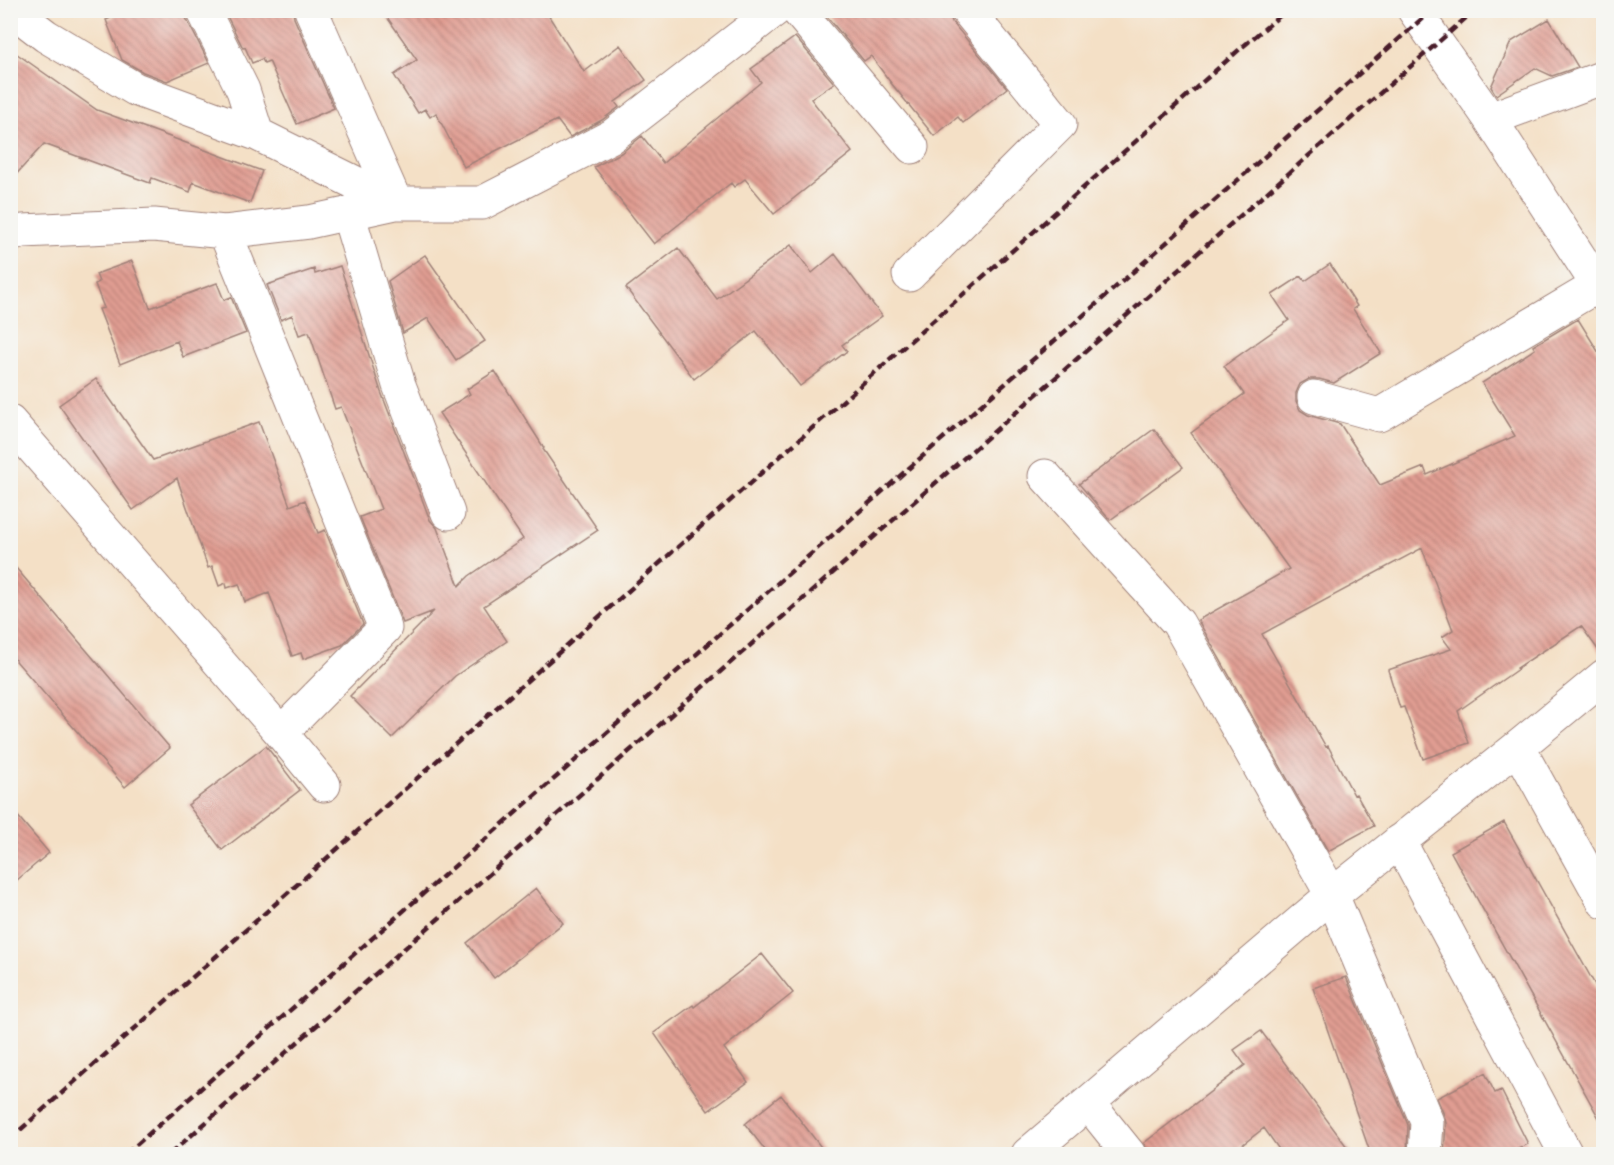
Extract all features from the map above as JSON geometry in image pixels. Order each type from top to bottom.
[{"type":"street","points":[[12,10],[46,36],[135,89],[257,134],[396,203]]},
{"type":"street","points":[[204,10],[243,90],[257,134]]},
{"type":"street","points":[[312,10],[396,203]]},
{"type":"street","points":[[10,235],[23,231],[154,225],[225,232],[309,222],[396,203],[482,203],[612,136],[775,10]]},
{"type":"street","points":[[797,10],[912,147]]},
{"type":"street","points":[[909,275],[1060,124],[967,10]]},
{"type":"street","points":[[1314,397],[1379,415],[1600,291],[1490,119],[1414,10]]},
{"type":"street","points":[[1490,119],[1604,77]]},
{"type":"street","points":[[348,213],[399,385],[448,513]]},
{"type":"street","points":[[225,232],[385,628],[281,733]]},
{"type":"street","points":[[10,422],[324,784]]},
{"type":"street","points":[[1045,476],[1178,623],[1332,895],[1427,1122],[1425,1155]]},
{"type":"street","points":[[1028,1155],[1332,895],[1604,676]]},
{"type":"street","points":[[1518,747],[1604,902]]},
{"type":"street","points":[[1399,842],[1566,1155]]},
{"type":"street","points":[[1088,1103],[1129,1155]]},
{"type":"building","points":[[128,10],[185,10],[186,18],[209,63],[167,81],[143,72],[122,60],[106,20]]},
{"type":"building","points":[[224,10],[293,10],[294,18],[334,108],[297,124],[269,61],[264,63],[262,59],[252,63]]},
{"type":"building","points":[[382,10],[545,10],[584,72],[620,45],[646,80],[615,102],[619,107],[602,120],[570,137],[557,120],[464,167],[436,113],[430,117],[425,109],[418,113],[394,75],[417,60]]},
{"type":"building","points":[[830,10],[949,10],[952,22],[1007,88],[963,123],[958,117],[934,136],[871,56],[864,61],[825,14]]},
{"type":"building","points":[[1549,19],[1578,67],[1552,76],[1535,68],[1496,95],[1491,87],[1511,42]]},
{"type":"building","points":[[795,37],[834,83],[811,99],[852,152],[774,214],[745,179],[734,187],[731,183],[654,244],[594,167],[621,153],[642,136],[663,163],[761,82],[751,69]]},
{"type":"building","points":[[10,49],[97,110],[262,171],[250,203],[193,182],[190,192],[152,178],[150,183],[44,144],[10,181]]},
{"type":"building","points":[[791,245],[812,273],[835,254],[882,316],[842,345],[847,351],[800,386],[756,331],[694,379],[626,288],[678,248],[717,299]]},
{"type":"building","points":[[425,255],[485,341],[456,360],[428,318],[403,333],[388,281]]},
{"type":"building","points":[[132,261],[150,308],[217,283],[224,300],[231,297],[246,333],[183,357],[177,341],[120,364],[99,309],[104,308],[95,284],[99,282],[96,274]]},
{"type":"building","points":[[1330,264],[1357,306],[1353,309],[1381,353],[1334,383],[1309,379],[1300,384],[1296,393],[1296,401],[1300,410],[1308,415],[1340,424],[1380,485],[1424,467],[1427,475],[1515,436],[1482,383],[1535,349],[1533,346],[1578,319],[1604,361],[1604,658],[1581,626],[1517,668],[1458,711],[1469,743],[1423,759],[1404,707],[1400,708],[1388,670],[1451,649],[1442,637],[1453,630],[1422,548],[1262,634],[1374,826],[1328,851],[1198,620],[1289,569],[1191,433],[1244,394],[1224,366],[1289,320],[1272,295],[1301,276],[1305,281]]},
{"type":"building","points":[[340,266],[381,392],[430,520],[437,528],[459,586],[469,576],[523,539],[439,413],[470,394],[467,389],[495,371],[543,449],[598,530],[484,606],[507,641],[455,676],[392,738],[350,696],[434,611],[403,623],[360,517],[381,509],[341,407],[335,409],[309,332],[299,335],[292,315],[281,320],[267,285],[314,269],[315,274]]},
{"type":"building","points":[[96,379],[153,460],[259,422],[290,506],[305,500],[318,533],[325,530],[363,624],[342,645],[303,659],[301,653],[292,656],[269,593],[245,602],[239,584],[227,588],[226,583],[219,586],[212,566],[208,568],[177,478],[133,510],[59,405]]},
{"type":"building","points":[[1154,429],[1183,467],[1110,520],[1079,484]]},
{"type":"building","points":[[10,561],[170,748],[125,787],[10,654]]},
{"type":"building","points":[[266,746],[300,790],[222,850],[188,805]]},
{"type":"building","points":[[10,807],[49,853],[10,886]]},
{"type":"building","points":[[1504,822],[1604,1001],[1604,1127],[1451,852]]},
{"type":"building","points":[[536,888],[563,923],[494,978],[467,943]]},
{"type":"building","points":[[762,954],[793,993],[724,1048],[748,1082],[708,1111],[654,1033],[693,1005],[694,1007]]},
{"type":"building","points":[[1346,977],[1408,1125],[1407,1155],[1371,1155],[1313,988]]},
{"type":"building","points":[[1261,1031],[1353,1155],[1283,1155],[1264,1128],[1229,1155],[1147,1155],[1144,1143],[1245,1065],[1234,1050]]},
{"type":"building","points":[[1485,1073],[1495,1093],[1501,1090],[1528,1144],[1507,1155],[1444,1155],[1446,1123],[1437,1098]]},
{"type":"building","points":[[781,1095],[827,1155],[769,1155],[745,1124]]},
{"type":"railway","points":[[10,1139],[1241,48],[1287,10]]},
{"type":"railway","points":[[126,1154],[1432,10]]},
{"type":"railway","points":[[170,1154],[1475,10]]}]
